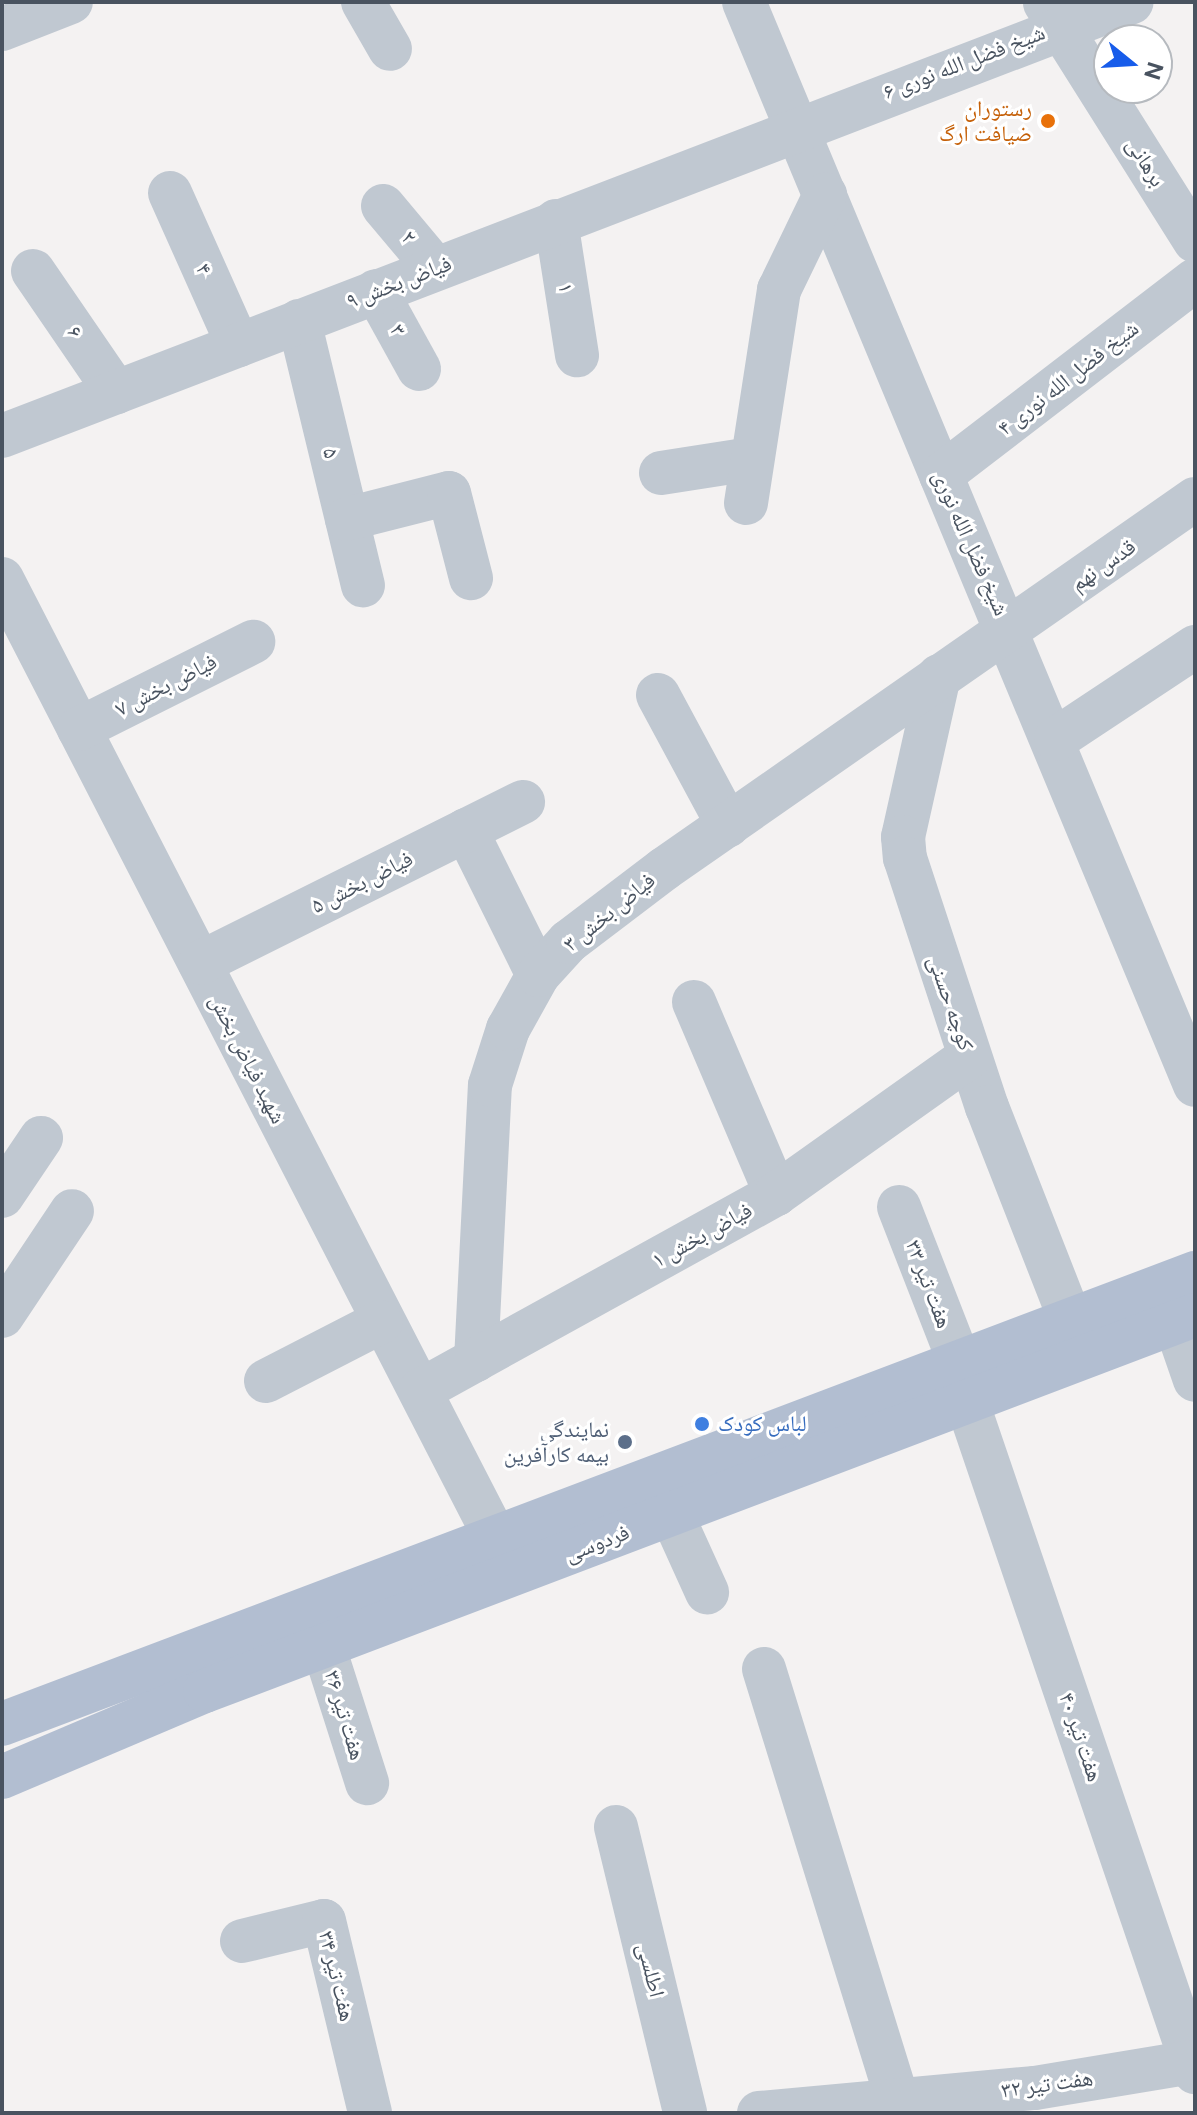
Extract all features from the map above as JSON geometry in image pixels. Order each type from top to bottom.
[{"type":"main road","name":"فردوسی","points":[[2,1777],[23,1762],[324,1648],[503,1557],[672,1515],[963,1382],[1070,1319],[1195,1273]]},
{"type":"main road","name":"فردوسی","points":[[2,1724],[503,1557],[963,1382],[1185,1319]]},
{"type":"street","points":[[2,29],[71,2]]},
{"type":"street","points":[[363,2],[390,49]]},
{"type":"street","name":"شیخ فضل الله نوری","points":[[744,2],[941,475],[1056,739],[1195,1085]]},
{"type":"street","name":"شیخ فضل الله نوری ۶","points":[[797,127],[1052,13],[1132,2]]},
{"type":"street","name":"برهانی","points":[[1052,13],[1195,241]]},
{"type":"street","name":"فیاض بخش ۹","points":[[2,436],[797,127]]},
{"type":"street","name":"۴","points":[[170,193],[238,345]]},
{"type":"street","points":[[746,503],[779,290],[825,195]]},
{"type":"street","name":"۲","points":[[383,206],[435,268]]},
{"type":"street","name":"۱","points":[[556,221],[577,355]]},
{"type":"street","name":"۶","points":[[33,271],[116,392]]},
{"type":"street","name":"شیخ فضل الله نوری ۴","points":[[941,475],[1195,280]]},
{"type":"street","name":"۳","points":[[376,291],[419,369]]},
{"type":"street","name":"۵","points":[[299,321],[363,585]]},
{"type":"street","points":[[661,473],[751,459]]},
{"type":"street","points":[[347,519],[449,493],[471,578]]},
{"type":"street","name":"قدس نهم","points":[[1011,631],[1195,499]]},
{"type":"street","name":"شهید فیاض بخش","points":[[2,579],[381,1322],[421,1390],[503,1557]]},
{"type":"street","name":"فیاض بخش ۳","points":[[476,1360],[490,1085],[508,1029],[538,975],[568,942],[728,825],[939,676],[1011,631]]},
{"type":"street","name":"فیاض بخش ۷","points":[[79,729],[253,642]]},
{"type":"street","points":[[1056,739],[1195,647]]},
{"type":"street","name":"کوچه حسنی","points":[[939,676],[903,837],[969,1057],[1070,1319]]},
{"type":"street","points":[[658,695],[728,825]]},
{"type":"street","name":"فیاض بخش ۵","points":[[200,963],[523,802]]},
{"type":"street","points":[[466,830],[538,975]]},
{"type":"street","points":[[694,1002],[776,1194]]},
{"type":"street","name":"فیاض بخش ۱","points":[[421,1390],[776,1194],[969,1057]]},
{"type":"street","points":[[2,1196],[41,1138]]},
{"type":"street","name":"هفت تیر ۳۳","points":[[899,1207],[963,1382]]},
{"type":"street","points":[[9,1292],[72,1211]]},
{"type":"street","points":[[1185,1319],[1195,1380]]},
{"type":"street","points":[[266,1381],[381,1322]]},
{"type":"street","name":"هفت تیر ۴۰","points":[[963,1382],[1193,2067]]},
{"type":"street","points":[[672,1515],[707,1592]]},
{"type":"street","name":"هفت تیر ۳۶","points":[[324,1648],[367,1783]]},
{"type":"street","points":[[764,1669],[898,2101]]},
{"type":"street","name":"اطلسی","points":[[616,1827],[685,2113]]},
{"type":"street","name":"هفت تیر ۳۴","points":[[242,1941],[324,1921],[370,2113]]},
{"type":"street","name":"هفت تیر ۳۲","points":[[759,2113],[898,2101],[961,2104],[1193,2067]]},
{"type":"place","name":"رستوران ضیافت ارگ","points":[[1048,121]]},
{"type":"place","name":"لباس کودک","points":[[702,1424]]},
{"type":"place","name":"نمایندگی بیمه کارآفرین","points":[[625,1442]]}]
